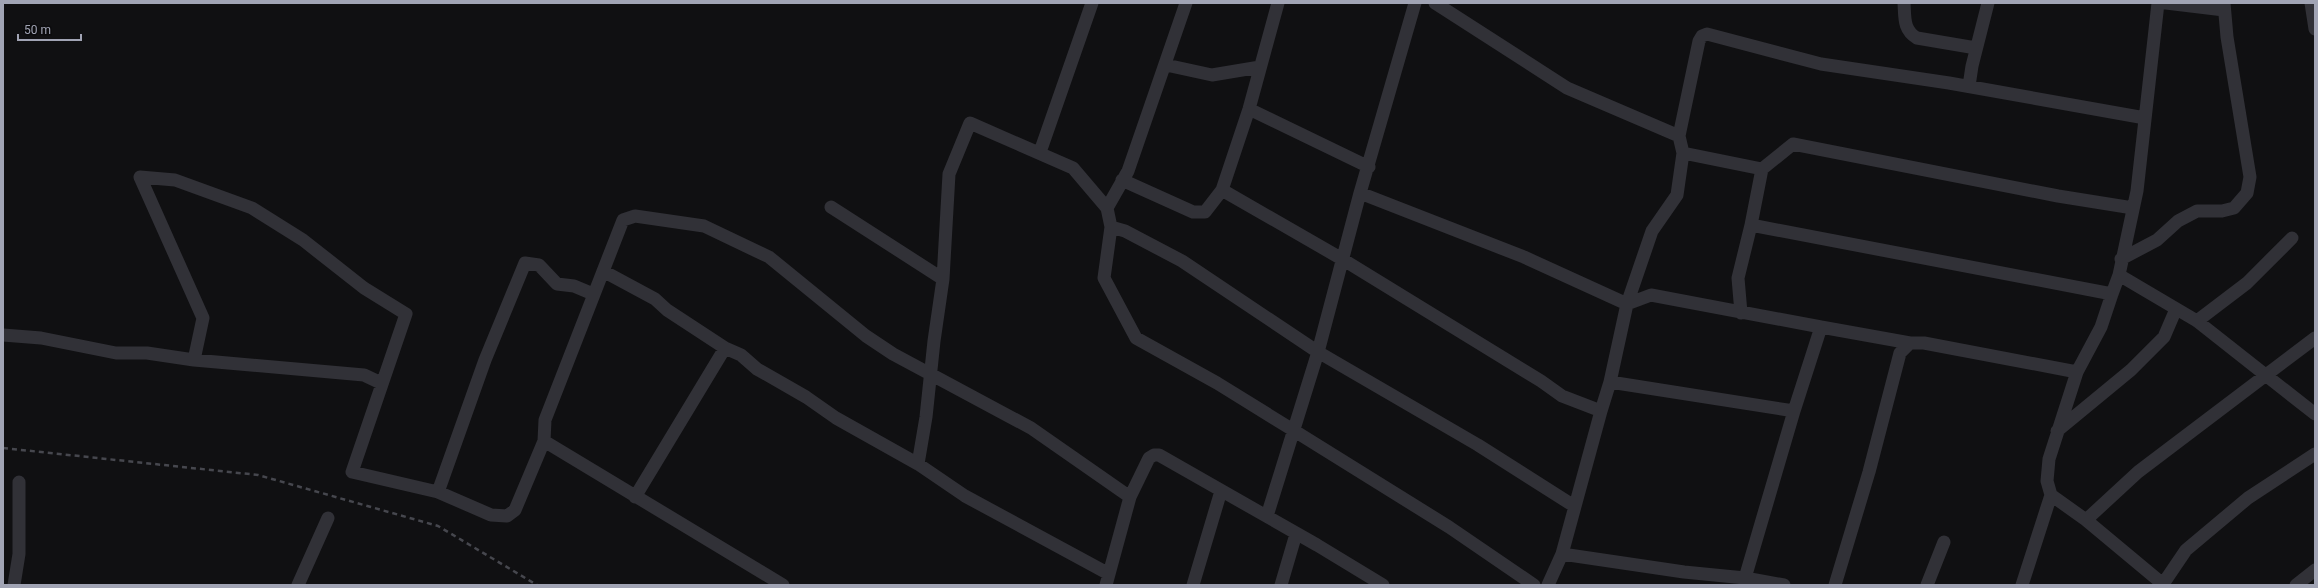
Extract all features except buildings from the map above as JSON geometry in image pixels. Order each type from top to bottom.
[{"type":"street","points":[[1040,152],[1092,3]]},
{"type":"street","points":[[1106,208],[1128,171],[1186,3]]},
{"type":"street","points":[[1122,180],[1193,212],[1205,212],[1222,190],[1249,109],[1278,3]]},
{"type":"street","points":[[1267,516],[1318,352],[1360,193],[1369,167],[1415,3]]},
{"type":"street","points":[[1435,3],[1567,88],[1679,136]]},
{"type":"street","points":[[1904,3],[1905,23],[1910,34],[1917,38],[1976,48]]},
{"type":"street","points":[[1969,86],[1976,48],[1988,3]]},
{"type":"street","points":[[2022,585],[2051,495],[2047,481],[2049,459],[2057,431],[2077,372],[2101,327],[2119,275],[2121,259],[2137,191],[2158,3]]},
{"type":"street","points":[[2121,259],[2157,240],[2178,221],[2196,211],[2228,210],[2234,208],[2247,193],[2250,177],[2227,37],[2224,7],[2166,3]]},
{"type":"street","points":[[2312,3],[2315,29]]},
{"type":"street","points":[[1548,585],[1562,554],[1574,506],[1610,382],[1628,304],[1652,231],[1678,195],[1683,153],[1679,136],[1699,41],[1702,36],[1707,34],[1821,64],[1969,86],[2145,118]]},
{"type":"street","points":[[1166,64],[1212,75],[1260,67]]},
{"type":"street","points":[[1249,109],[1369,167]]},
{"type":"street","points":[[918,464],[926,417],[930,373],[943,279],[949,174],[970,123],[996,136],[1040,152],[1073,168],[1106,208],[1111,227],[1104,278],[1136,338],[1217,383],[1293,430],[1449,527],[1534,585]]},
{"type":"street","points":[[1741,313],[1738,278],[1751,225],[1762,169],[1793,144],[2058,196],[2133,208]]},
{"type":"street","points":[[1683,153],[1762,169]]},
{"type":"street","points":[[194,360],[202,318],[140,177],[175,180],[252,208],[303,240],[364,288],[406,314],[397,343],[381,383],[352,472],[438,492],[491,515],[507,516],[514,510],[544,441],[545,420],[623,220],[635,216],[704,226],[769,258],[866,336],[893,354],[1031,428],[1130,497]]},
{"type":"street","points":[[1222,190],[1342,259],[1541,381],[1562,396],[1601,411]]},
{"type":"street","points":[[1360,193],[1524,257],[1628,304],[1651,295],[1741,313],[1910,343],[1924,343],[2077,372]]},
{"type":"street","points":[[831,207],[943,279]]},
{"type":"street","points":[[1751,225],[2112,294]]},
{"type":"street","points":[[1111,227],[1126,231],[1182,261],[1318,352],[1478,445],[1574,506]]},
{"type":"street","points":[[2197,320],[2247,283],[2292,238]]},
{"type":"street","points":[[438,492],[485,360],[526,263],[539,265],[556,284],[574,286],[593,294]]},
{"type":"street","points":[[603,271],[655,299],[667,310],[725,348],[741,355],[758,369],[806,396],[836,418],[918,464],[965,496],[1108,579],[1130,497],[1149,458],[1154,455],[1159,455],[1267,516],[1381,584]]},
{"type":"street","points":[[2119,275],[2197,320],[2267,374],[2315,414]]},
{"type":"street","points":[[2057,431],[2131,370],[2164,337],[2176,309]]},
{"type":"street","points":[[1746,578],[1794,411],[1821,327]]},
{"type":"street","points":[[3,335],[41,338],[116,353],[147,353],[194,360],[364,375],[381,383]]},
{"type":"street","points":[[2086,520],[2138,472],[2315,338]]},
{"type":"street","points":[[1835,585],[1868,472],[1900,353],[1910,343]]},
{"type":"street","points":[[635,497],[725,348]]},
{"type":"street","points":[[1610,382],[1794,411]]},
{"type":"street","points":[[544,441],[783,585]]},
{"type":"street","points":[[2051,495],[2086,520],[2164,584],[2186,550],[2248,498],[2315,454]]},
{"type":"street","points":[[14,585],[20,554],[19,482]]},
{"type":"street","points":[[1194,585],[1221,491]]},
{"type":"street","points":[[298,585],[328,518]]},
{"type":"street","points":[[1281,585],[1296,534]]},
{"type":"street","points":[[1927,585],[1944,542]]},
{"type":"street","points":[[1562,554],[1684,572],[1746,578],[1784,585]]},
{"type":"street","points":[[2297,585],[2315,570]]},
{"type":"railway","points":[[3,448],[258,475],[438,526],[537,585]]}]
